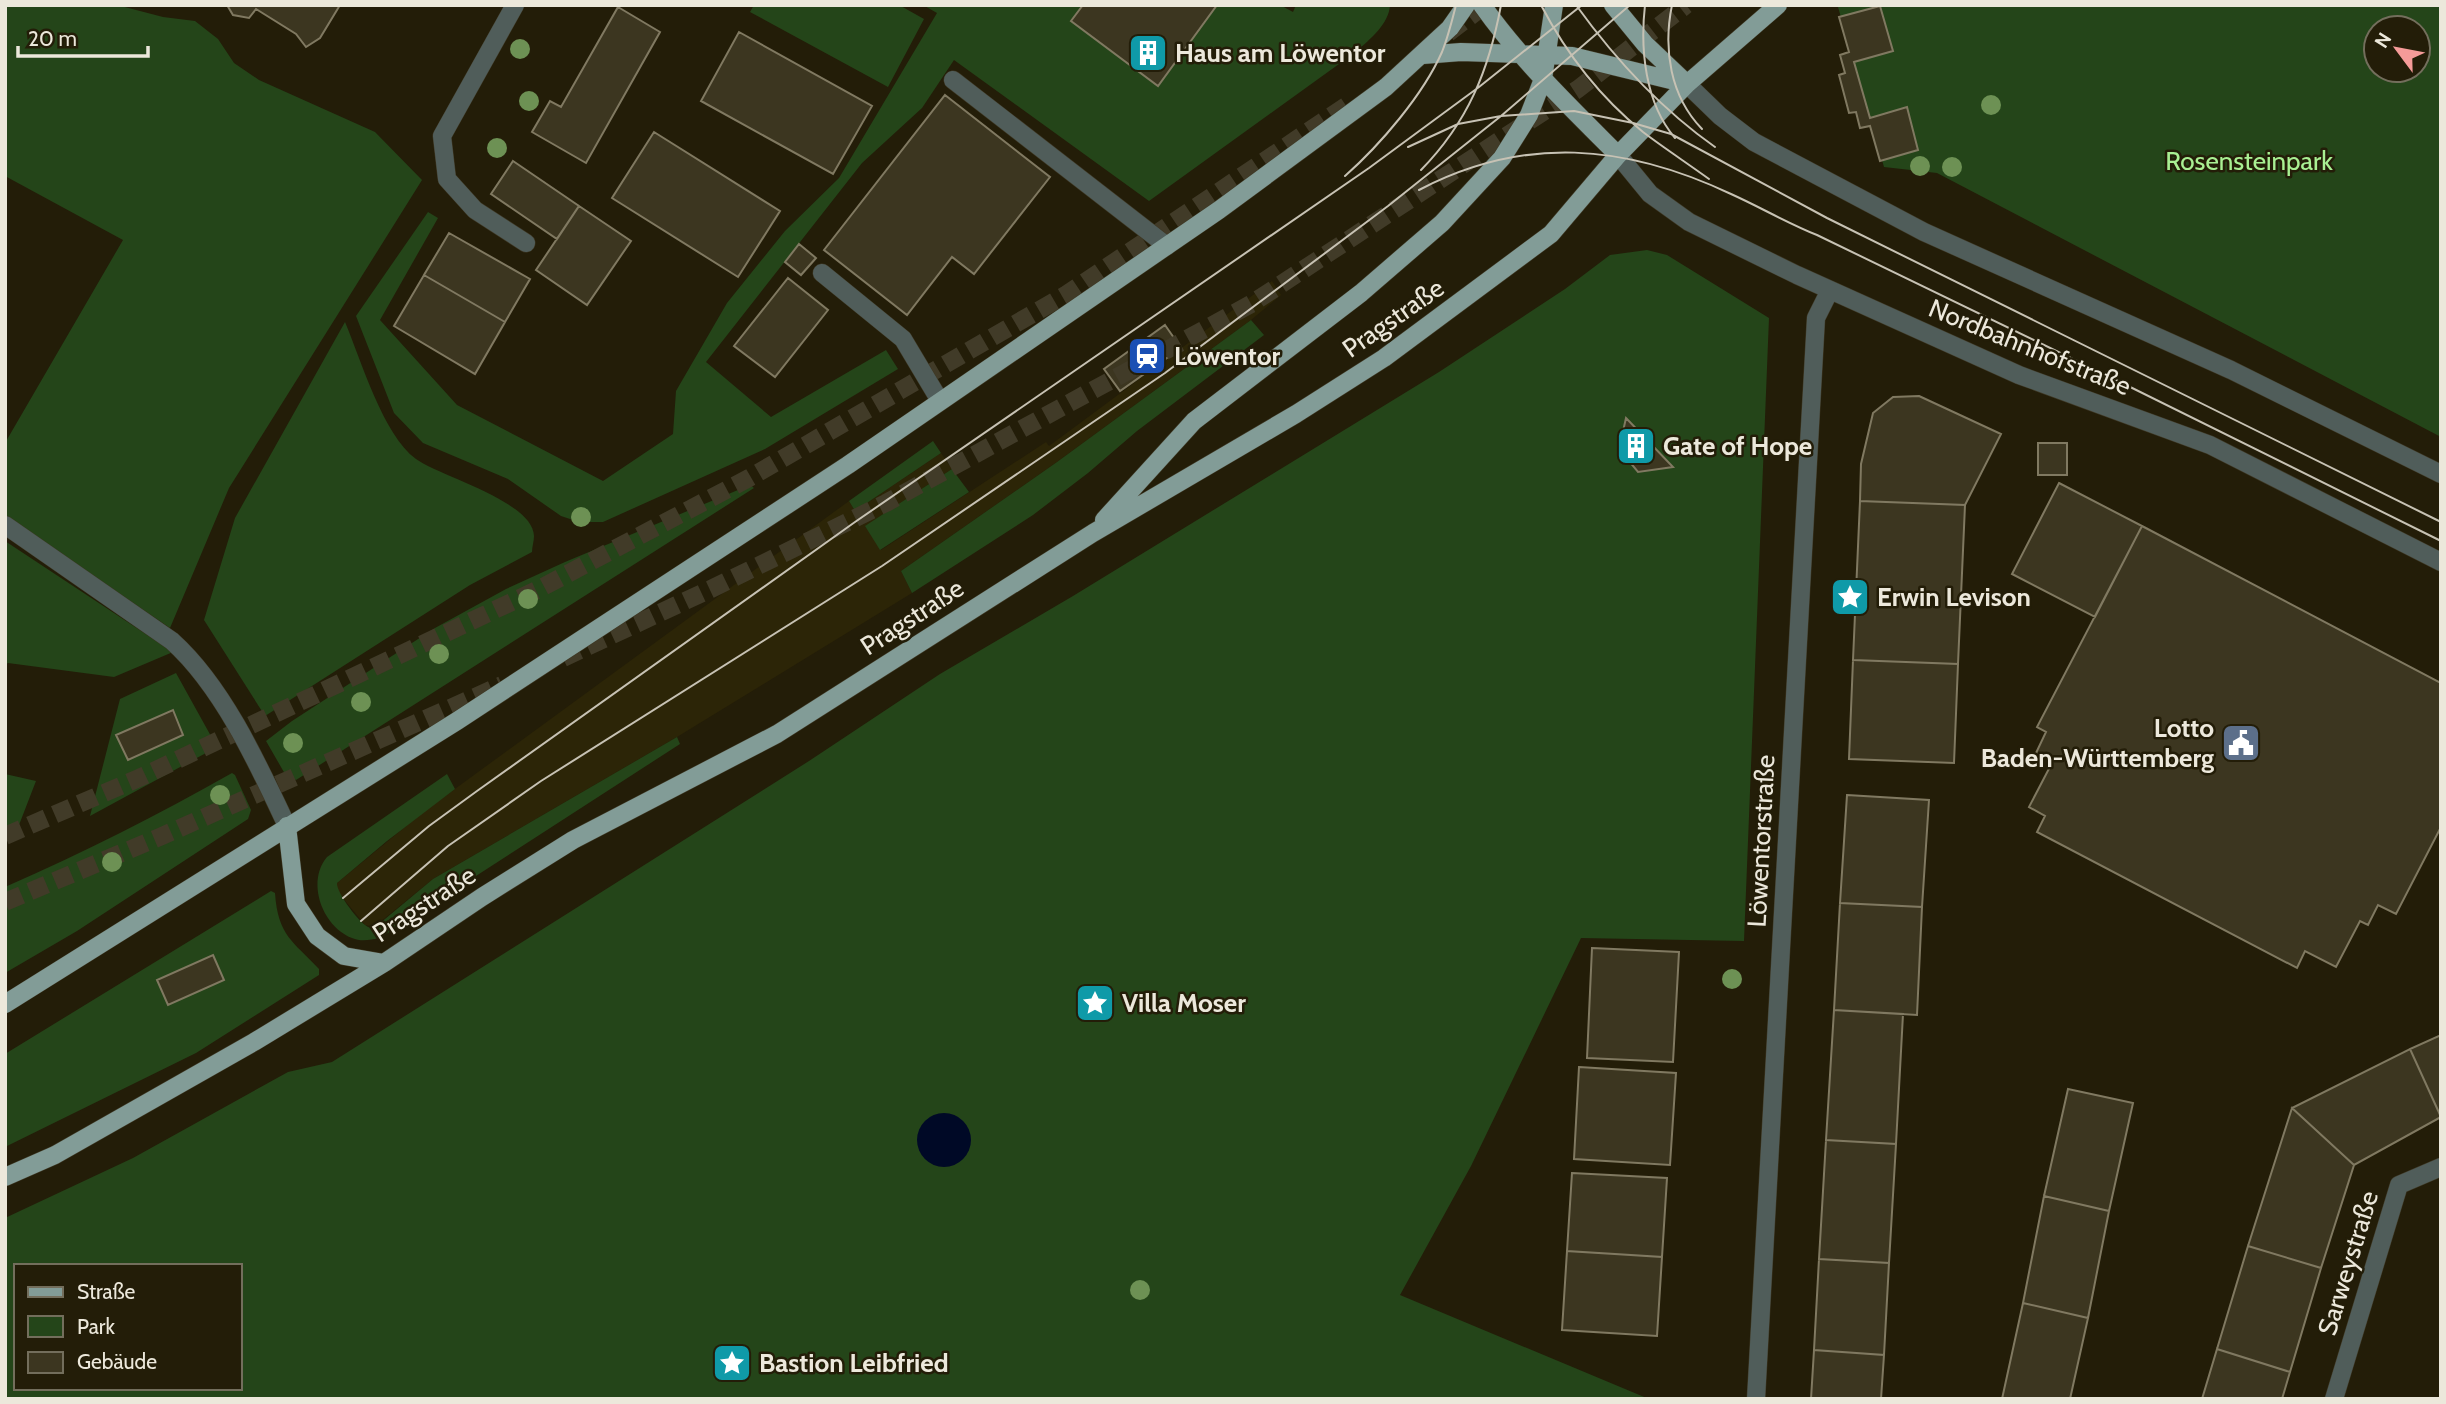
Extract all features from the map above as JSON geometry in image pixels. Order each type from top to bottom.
[{"type":"main road","points":[[5,1004],[457,722],[680,577],[1167,246],[1376,95],[1450,28],[1466,5]]},
{"type":"main road","points":[[1482,5],[1543,79],[1618,155]]},
{"type":"main road","points":[[1093,533],[1194,421],[1361,293],[1442,223],[1503,158],[1529,115],[1543,79],[1554,5]]},
{"type":"main road","points":[[1613,5],[1644,44],[1687,84]]},
{"type":"main road","name":"Pragstraße","points":[[5,1177],[55,1155],[165,1094],[384,962],[573,840],[777,734],[1093,533],[1296,414],[1384,358],[1551,234],[1618,155],[1687,84],[1778,5]]},
{"type":"main road","points":[[1423,55],[1461,52],[1572,56],[1687,84]]},
{"type":"main road","points":[[287,826],[296,904],[317,936],[344,956],[384,962]]},
{"type":"street","points":[[515,5],[442,136],[447,179],[475,210],[526,243]]},
{"type":"street","points":[[953,80],[1167,246]]},
{"type":"street","points":[[1687,84],[1720,116],[1754,142],[1924,232],[2231,370],[2441,474]]},
{"type":"street","name":"Nordbahnhofstraße","points":[[1618,155],[1650,194],[1689,222],[1830,290],[2019,375],[2210,445],[2441,562]]},
{"type":"street","points":[[822,273],[904,339],[940,401]]},
{"type":"street","name":"Löwentorstraße","points":[[1756,1399],[1816,318],[1830,290]]},
{"type":"street","points":[[5,525],[173,641],[191,658],[240,731],[287,826]]},
{"type":"street","name":"Sarweystraße","points":[[2334,1399],[2399,1185],[2441,1167]]},
{"type":"shaded area","points":[[1272,281],[1281,295],[1251,320],[1057,462],[901,571],[912,593],[677,737],[433,879],[374,927],[365,925],[337,891],[337,883],[422,813],[849,501],[855,511],[941,453],[952,469],[866,526],[881,550],[1046,442],[1049,446]]},
{"type":"green space","points":[[5,5],[117,5],[163,17],[195,21],[218,39],[234,63],[259,80],[375,132],[422,180],[229,488],[170,628],[5,516],[5,443],[123,240],[5,176]]},
{"type":"green space","points":[[754,5],[899,5],[924,19],[888,87],[750,12]]},
{"type":"green space","points":[[923,5],[1083,5],[1071,21],[1158,85],[1217,5],[1280,5],[1293,12],[1296,5],[1390,5],[1383,25],[1357,51],[1149,201],[954,60],[922,108],[862,163],[706,362],[771,417],[886,350],[898,369],[765,449],[603,522],[579,522],[561,516],[508,479],[423,443],[394,413],[356,316],[428,212],[438,218],[380,320],[457,405],[603,481],[673,434],[676,391],[727,303],[785,231],[839,178],[937,13]]},
{"type":"green space","name":"Rosensteinpark","points":[[1841,5],[2441,5],[2441,437],[1937,173],[1884,167],[1838,7]]},
{"type":"green space","points":[[1647,250],[1667,255],[1769,318],[1744,941],[1581,938],[1471,1166],[1400,1295],[1649,1399],[5,1399],[5,1218],[133,1158],[288,1072],[332,1062],[809,761],[940,674],[1073,596],[1439,372],[1565,289],[1610,255]]},
{"type":"green space","points":[[1251,320],[1264,335],[1137,431],[1033,515],[912,593],[901,571],[1057,462]]},
{"type":"green space","points":[[345,322],[374,396],[404,448],[428,466],[484,491],[519,512],[530,523],[534,536],[532,552],[470,585],[265,716],[204,620],[235,518]]},
{"type":"green space","points":[[933,441],[941,453],[855,511],[849,501]]},
{"type":"green space","points":[[952,469],[969,492],[880,550],[865,526]]},
{"type":"green space","points":[[750,485],[754,488],[296,780],[285,774],[266,741],[292,721],[435,628],[506,589]]},
{"type":"green space","points":[[5,541],[173,652],[114,677],[8,663],[5,665]]},
{"type":"green space","points":[[176,673],[217,747],[90,816],[120,699]]},
{"type":"green space","points":[[677,737],[680,744],[380,938],[352,938],[332,924],[325,914],[320,902],[318,879],[327,857],[447,774],[455,789],[337,883],[349,907],[368,927],[379,924],[433,879]]},
{"type":"green space","points":[[232,773],[251,810],[248,819],[77,931],[5,973],[5,887],[120,833]]},
{"type":"green space","points":[[5,774],[36,781],[19,825],[5,832]]},
{"type":"green space","points":[[271,891],[275,893],[283,929],[319,969],[319,975],[196,1053],[5,1147],[5,1054]]},
{"type":"water","points":[[944,1113],[963,1121],[971,1140],[963,1159],[944,1167],[925,1159],[917,1140],[925,1121]]},
{"type":"building","points":[[227,5],[340,5],[320,38],[306,47],[296,34],[256,9],[249,18],[233,15]]},
{"type":"building","name":"Haus am Löwentor","points":[[1083,5],[1217,5],[1158,86],[1071,21]]},
{"type":"building","points":[[1880,6],[1893,51],[1854,62],[1870,118],[1907,107],[1918,150],[1880,161],[1870,126],[1860,128],[1856,112],[1849,113],[1839,75],[1845,73],[1840,55],[1849,52],[1839,17]]},
{"type":"building","points":[[618,7],[660,32],[586,163],[532,132],[550,101],[561,107]]},
{"type":"building","points":[[739,32],[872,106],[833,174],[701,101]]},
{"type":"building","points":[[945,95],[1050,177],[974,274],[952,257],[907,315],[824,250]]},
{"type":"building","points":[[654,132],[780,211],[738,277],[612,198]]},
{"type":"building","points":[[513,161],[579,206],[557,239],[491,194]]},
{"type":"building","points":[[579,206],[631,241],[587,305],[536,270]]},
{"type":"building","points":[[449,233],[530,279],[505,322],[424,275]]},
{"type":"building","points":[[799,244],[816,258],[801,275],[785,262]]},
{"type":"building","points":[[424,275],[505,322],[475,374],[394,326]]},
{"type":"building","points":[[788,278],[828,310],[775,377],[734,346]]},
{"type":"building","points":[[1165,325],[1181,348],[1120,391],[1104,369]]},
{"type":"building","points":[[1919,396],[2001,434],[1965,505],[1860,501],[1861,464],[1873,413],[1893,397]]},
{"type":"building","name":"Gate of Hope","points":[[1626,418],[1673,467],[1638,472],[1619,449]]},
{"type":"building","points":[[2038,443],[2067,443],[2067,475],[2038,475]]},
{"type":"building","points":[[2059,483],[2142,526],[2095,617],[2012,574]]},
{"type":"building","points":[[1860,501],[1965,505],[1958,664],[1853,660]]},
{"type":"building","name":"Lotto Baden-Württemberg","points":[[2142,526],[2441,683],[2441,827],[2396,914],[2378,905],[2368,925],[2360,921],[2336,967],[2305,951],[2297,968],[2037,832],[2045,816],[2029,807],[2053,761],[2036,753],[2046,732],[2037,727]]},
{"type":"building","points":[[1853,660],[1958,664],[1954,763],[1849,759]]},
{"type":"building","points":[[173,710],[183,735],[128,760],[116,735]]},
{"type":"building","points":[[1847,795],[1929,800],[1922,907],[1840,903]]},
{"type":"building","points":[[1840,903],[1922,907],[1917,1015],[1834,1010]]},
{"type":"building","points":[[1592,948],[1679,952],[1673,1062],[1587,1058]]},
{"type":"building","points":[[213,955],[224,980],[168,1005],[157,980]]},
{"type":"building","points":[[1834,1010],[1903,1014],[1896,1144],[1826,1140]]},
{"type":"building","points":[[2441,1035],[2441,1117],[2410,1049]]},
{"type":"building","points":[[2410,1049],[2441,1117],[2354,1165],[2292,1108]]},
{"type":"building","points":[[1579,1067],[1676,1073],[1670,1165],[1574,1159]]},
{"type":"building","points":[[2068,1089],[2133,1103],[2109,1211],[2044,1196]]},
{"type":"building","points":[[2292,1108],[2354,1165],[2321,1268],[2248,1246]]},
{"type":"building","points":[[1826,1140],[1896,1144],[1889,1263],[1819,1259]]},
{"type":"building","points":[[1572,1173],[1667,1178],[1662,1257],[1567,1251]]},
{"type":"building","points":[[2044,1196],[2109,1211],[2088,1318],[2023,1303]]},
{"type":"building","points":[[2248,1246],[2321,1268],[2290,1372],[2217,1349]]},
{"type":"building","points":[[1567,1251],[1662,1257],[1657,1336],[1562,1330]]},
{"type":"building","points":[[1819,1259],[1889,1263],[1884,1355],[1814,1350]]},
{"type":"building","points":[[2023,1303],[2088,1318],[2070,1399],[2002,1399]]},
{"type":"building","points":[[2217,1349],[2290,1372],[2282,1399],[2202,1399]]},
{"type":"building","points":[[1814,1350],[1884,1355],[1881,1399],[1811,1399]]},
{"type":"tunnel","points":[[1448,33],[1485,5]]},
{"type":"tunnel","points":[[563,658],[886,503],[1251,304],[1578,89],[1686,5]]},
{"type":"tunnel","points":[[5,836],[139,778],[537,590],[749,478],[1067,294],[1352,102]]},
{"type":"tunnel","points":[[5,902],[162,836],[502,685]]},
{"type":"tram line","points":[[1345,176],[1386,134],[1424,85],[1442,52],[1456,5]]},
{"type":"tram line","points":[[1421,170],[1452,133],[1474,94],[1490,51],[1501,5]]},
{"type":"tram line","points":[[1541,5],[1573,57],[1613,105],[1643,132],[1709,179]]},
{"type":"tram line","points":[[1576,5],[1640,82],[1676,116],[1715,147]]},
{"type":"tram line","points":[[343,898],[429,826],[477,791],[855,522],[1369,168],[1479,87],[1582,5]]},
{"type":"tram line","points":[[361,921],[448,846],[541,781],[882,566],[1165,373],[1388,206],[1501,116],[1630,5]]},
{"type":"tram line","points":[[1645,5],[1643,39],[1647,75],[1657,109],[1675,138]]},
{"type":"tram line","points":[[1672,5],[1668,38],[1672,71],[1683,102],[1702,129]]},
{"type":"tram line","points":[[1408,147],[1458,124],[1501,116],[1574,111],[1671,134],[1827,218],[2441,522]]},
{"type":"tram line","points":[[1419,190],[1458,172],[1497,160],[1536,154],[1613,156],[1691,177],[1742,199],[2110,377],[2441,541]]},
{"type":"place","name":"Haus am Löwentor","points":[[1148,53]]},
{"type":"place","name":"Löwentor","points":[[1147,356]]},
{"type":"place","name":"Gate of Hope","points":[[1636,446]]},
{"type":"place","name":"Erwin Levison","points":[[1850,597]]},
{"type":"place","name":"Lotto Baden-Württemberg","points":[[2241,743]]},
{"type":"place","name":"Villa Moser","points":[[1095,1003]]},
{"type":"place","name":"Bastion Leibfried","points":[[732,1363]]}]
